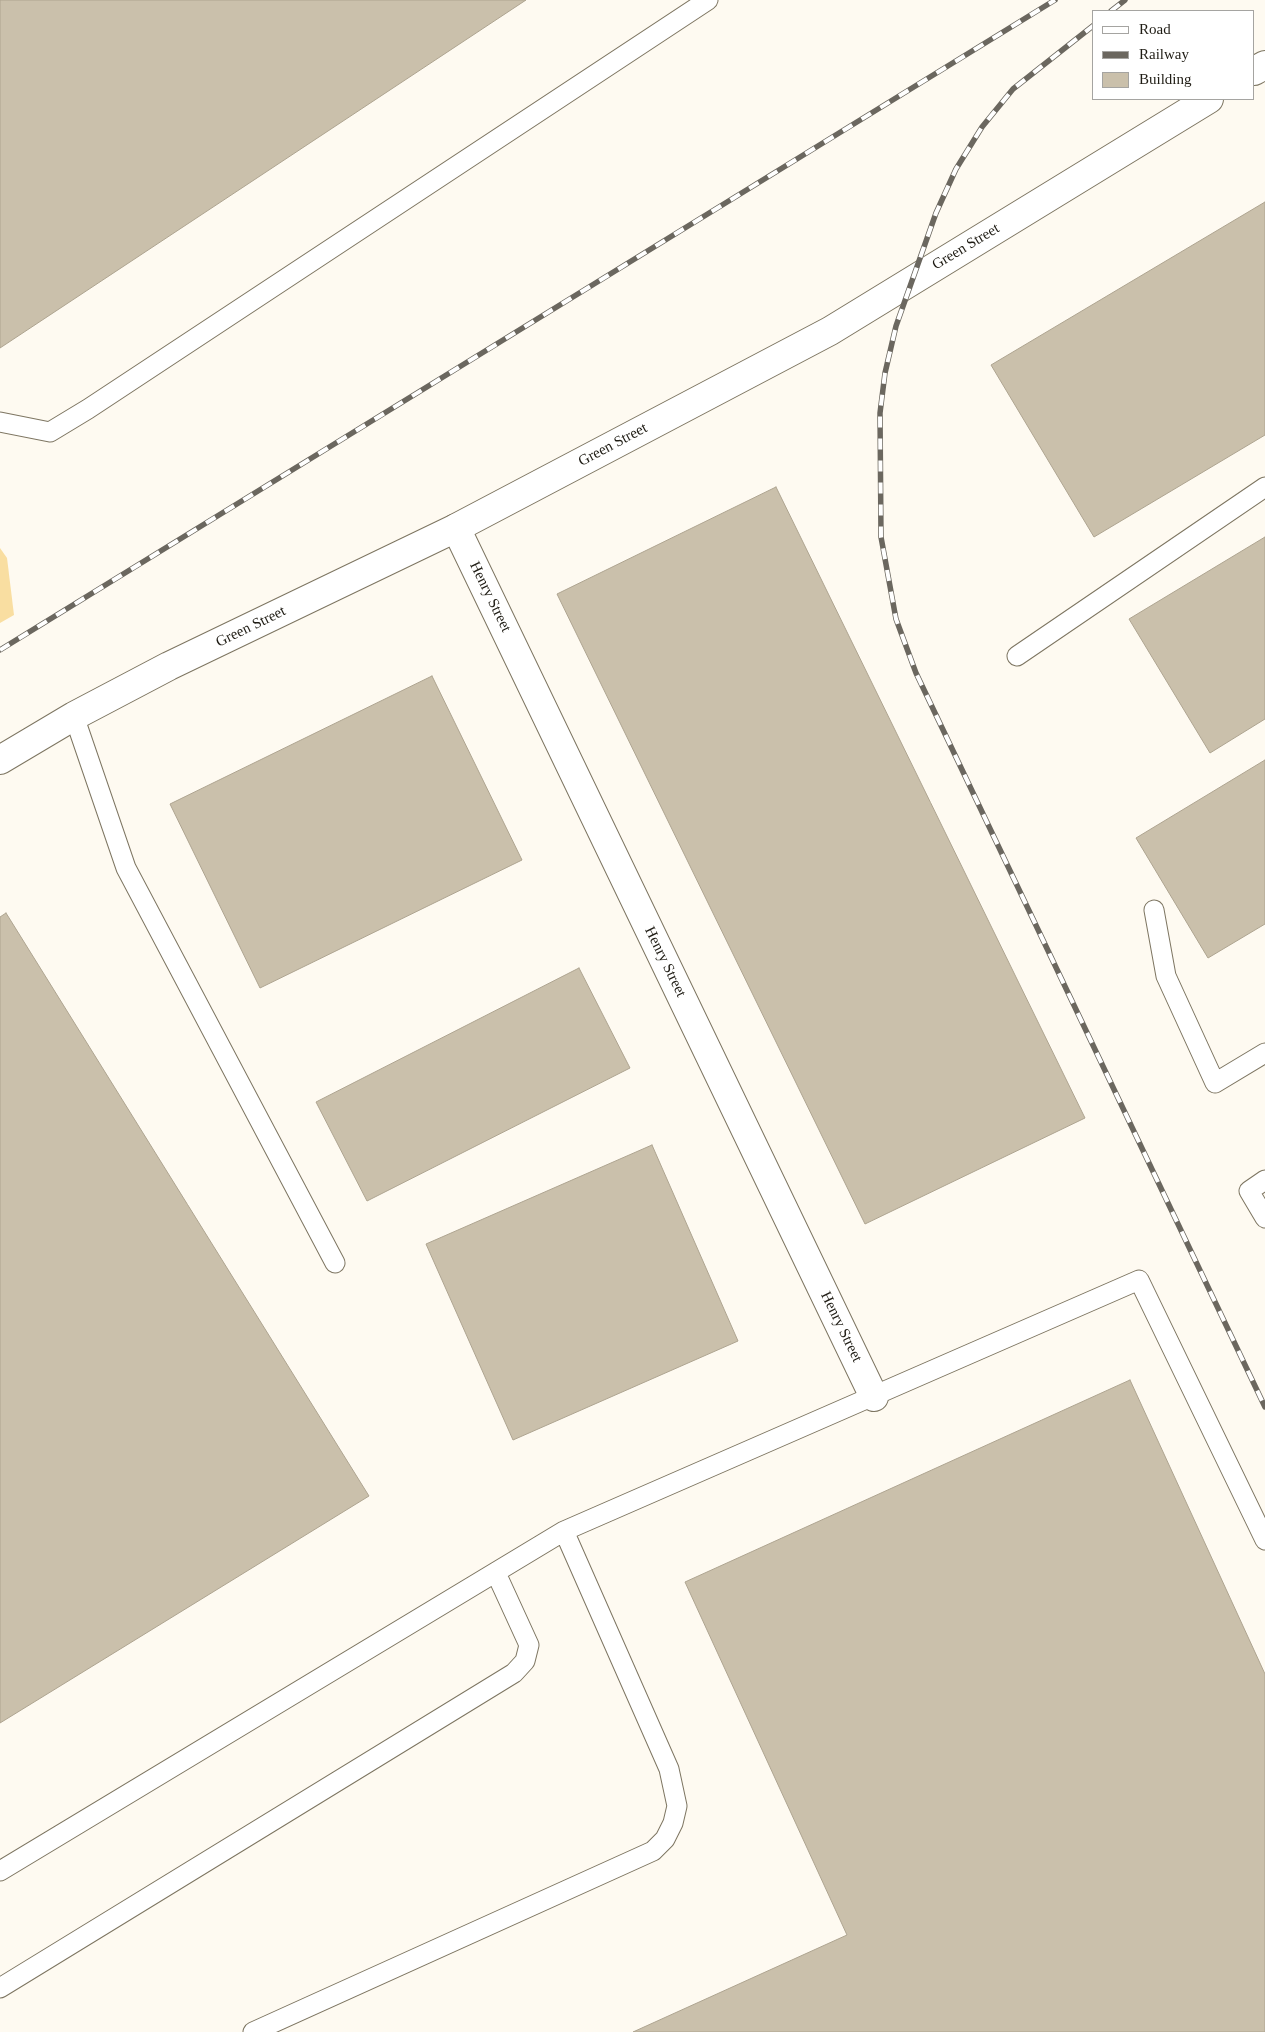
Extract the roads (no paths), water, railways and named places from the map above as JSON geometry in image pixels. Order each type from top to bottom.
[{"type":"street","name":"Green Street","points":[[0,760],[74,716],[169,666],[456,528],[830,330],[1207,100]]},
{"type":"street","name":"Henry Street","points":[[456,528],[874,1396]]},
{"type":"lane","points":[[0,422],[50,432],[97,403],[708,0]]},
{"type":"lane","points":[[1017,656],[1265,487]]},
{"type":"lane","points":[[74,716],[126,868],[335,1263]]},
{"type":"lane","points":[[1154,910],[1166,976],[1215,1083],[1265,1052]]},
{"type":"lane","points":[[1265,1180],[1249,1191],[1265,1218]]},
{"type":"lane","points":[[0,1871],[564,1531],[1139,1280],[1265,1540]]},
{"type":"lane","points":[[253,2032],[653,1851],[665,1839],[673,1823],[677,1806],[669,1769],[564,1531]]},
{"type":"lane","points":[[0,1988],[514,1673],[525,1661],[529,1645],[496,1573]]},
{"type":"railway","points":[[0,650],[1055,0]]},
{"type":"railway","points":[[1112,10],[1125,0]]},
{"type":"railway","points":[[1092,27],[1013,89],[982,127],[956,169],[936,213],[896,326],[885,373],[880,413],[881,537],[896,619],[916,673],[1265,1407]]}]
